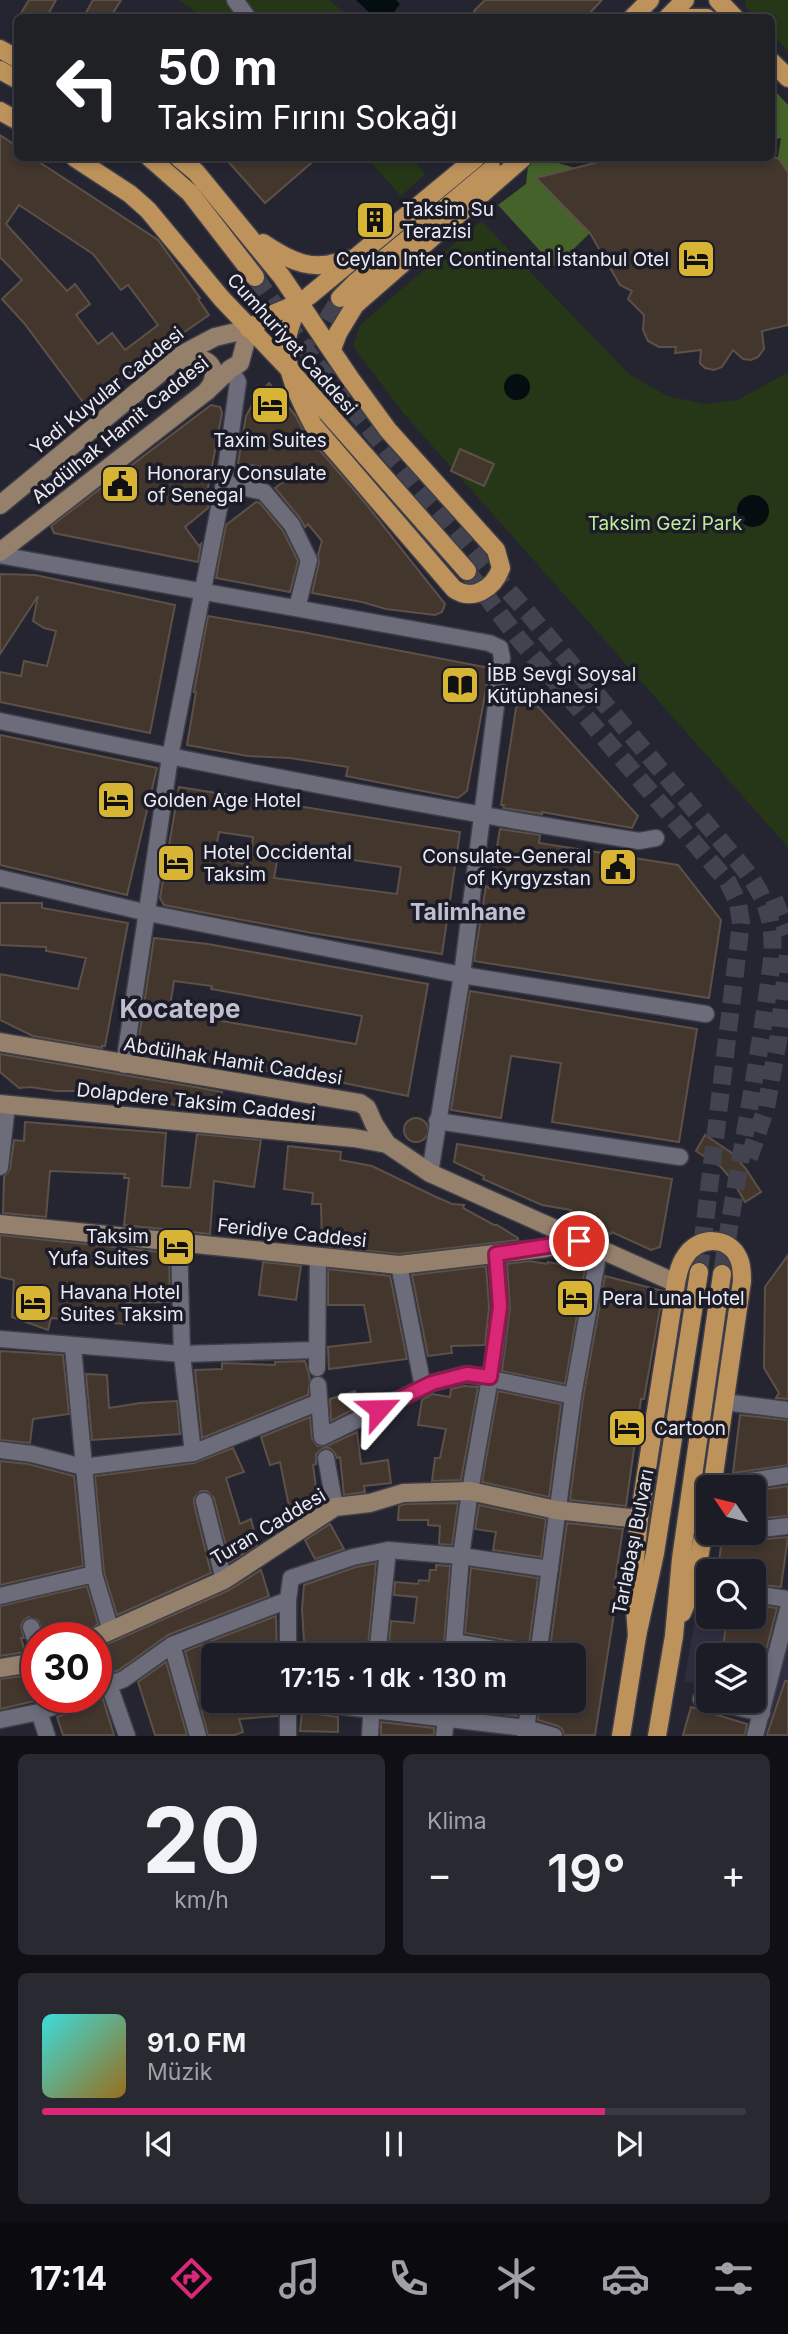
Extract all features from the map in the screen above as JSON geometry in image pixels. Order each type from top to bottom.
[{"type":"main road","points":[[636,14],[650,0]]},
{"type":"main road","points":[[671,14],[685,0]]},
{"type":"main road","points":[[718,0],[731,14]]},
{"type":"main road","points":[[775,65],[788,78]]},
{"type":"main road","name":"Cumhuriyet Caddesi","points":[[80,161],[130,194],[148,210],[249,330],[288,369],[467,571]]},
{"type":"main road","name":"Cumhuriyet Caddesi","points":[[153,161],[190,193],[256,277]]},
{"type":"main road","points":[[183,161],[196,172],[282,277],[350,379],[388,430],[496,550],[501,568],[485,589],[465,595],[454,589],[313,425],[288,369],[287,339],[299,303]]},
{"type":"main road","points":[[249,330],[268,316],[299,303],[472,161]]},
{"type":"main road","points":[[340,298],[502,161]]},
{"type":"main road","points":[[332,349],[355,305],[520,161]]},
{"type":"main road","points":[[248,233],[281,255],[311,265],[336,264],[365,251]]},
{"type":"main road","points":[[637,1636],[633,1579],[639,1519],[676,1283],[684,1257],[696,1245],[711,1241],[729,1246],[738,1257],[742,1281],[714,1475]]},
{"type":"main road","name":"Tarlabaşı Bulvarı","points":[[621,1735],[637,1636],[655,1553],[699,1272]]},
{"type":"main road","points":[[657,1735],[674,1636],[681,1559],[722,1274]]},
{"type":"main road","points":[[674,1636],[696,1594]]},
{"type":"street","points":[[627,14],[639,0]]},
{"type":"street","name":"Yedi Kuyular Caddesi","points":[[0,505],[174,361],[215,337],[249,330]]},
{"type":"street","name":"Abdülhak Hamit Caddesi","points":[[0,553],[240,363],[249,330]]},
{"type":"street","points":[[174,361],[192,358],[209,363],[215,376],[214,383],[207,391]]},
{"type":"street","points":[[124,1065],[170,757],[224,484],[238,382],[230,369]]},
{"type":"street","points":[[224,484],[264,492],[292,525],[309,559],[297,608]]},
{"type":"street","points":[[0,553],[489,643],[500,648],[502,658],[462,975],[430,1173],[676,1283]]},
{"type":"street","points":[[0,721],[170,757],[483,816],[639,841],[656,838]]},
{"type":"street","points":[[0,878],[148,913],[462,975],[706,1014]]},
{"type":"street","name":"Abdülhak Hamit Caddesi","points":[[0,1042],[360,1103],[367,1108],[387,1144],[430,1173]]},
{"type":"street","points":[[0,1167],[4,1104]]},
{"type":"street","name":"Dolapdere Taksim Caddesi","points":[[4,1104],[354,1138],[387,1144]]},
{"type":"street","points":[[437,1121],[680,1157]]},
{"type":"street","name":"Feridiye Caddesi","points":[[0,1224],[399,1265],[579,1241]]},
{"type":"street","points":[[179,1241],[181,1354],[193,1453]]},
{"type":"street","points":[[539,1643],[573,1396],[599,1250]]},
{"type":"street","points":[[454,1643],[461,1556],[500,1307],[496,1254]]},
{"type":"street","points":[[317,1367],[318,1258]]},
{"type":"street","points":[[399,1265],[423,1388]]},
{"type":"street","points":[[0,1339],[181,1354],[316,1350]]},
{"type":"street","points":[[73,1346],[94,1574],[108,1622]]},
{"type":"street","points":[[318,1385],[322,1437],[432,1383],[467,1374],[573,1396]]},
{"type":"street","points":[[0,1450],[32,1454],[83,1467],[193,1453],[319,1402]]},
{"type":"street","points":[[724,1402],[788,1410]]},
{"type":"street","points":[[326,1458],[335,1507]]},
{"type":"street","points":[[766,1478],[788,1475]]},
{"type":"street","name":"Turan Caddesi","points":[[112,1631],[224,1580],[335,1507],[370,1503],[403,1493],[470,1492],[556,1510],[639,1519]]},
{"type":"street","points":[[204,1501],[224,1580]]},
{"type":"street","points":[[766,1529],[788,1526]]},
{"type":"street","points":[[288,1643],[291,1578],[353,1557],[388,1550],[461,1556],[550,1569]]},
{"type":"street","points":[[378,1643],[388,1550]]},
{"type":"street","points":[[0,1596],[94,1574]]},
{"type":"street","points":[[766,1596],[788,1599]]},
{"type":"street","points":[[112,1684],[172,1645],[288,1600]]},
{"type":"street","points":[[766,1697],[788,1609]]},
{"type":"street","points":[[172,1645],[198,1735]]},
{"type":"street","points":[[0,1668],[21,1665]]},
{"type":"street","points":[[112,1691],[127,1735]]},
{"type":"street","points":[[0,1720],[35,1713]]},
{"type":"street","points":[[40,1713],[47,1735]]},
{"type":"street","points":[[288,1713],[288,1735]]},
{"type":"street","points":[[370,1735],[371,1713]]},
{"type":"street","points":[[417,1713],[554,1735]]},
{"type":"street","points":[[444,1735],[447,1713]]},
{"type":"street","points":[[525,1732],[528,1713]]},
{"type":"street","points":[[755,1735],[762,1713]]},
{"type":"shaded area","points":[[356,0],[396,0],[400,4],[392,14],[371,14]]},
{"type":"shaded area","points":[[517,374],[526,378],[530,387],[526,396],[517,400],[508,396],[504,387],[508,378]]},
{"type":"shaded area","points":[[753,495],[764,500],[769,511],[764,522],[753,527],[742,522],[737,511],[742,500]]},
{"type":"shaded area","points":[[788,1608],[788,1735],[755,1735],[761,1713],[766,1713],[766,1693]]},
{"type":"shaded area","points":[[696,1615],[696,1629],[725,1629],[724,1643],[696,1643],[696,1683],[684,1682]]},
{"type":"green space","points":[[179,0],[329,0],[346,14],[198,14]]},
{"type":"green space","points":[[745,0],[788,0],[788,51],[775,37],[775,14],[753,14],[746,8]]},
{"type":"green space","points":[[775,91],[788,105],[788,172],[778,157],[781,138],[775,139]]},
{"type":"green space","points":[[370,161],[414,161],[425,174],[401,196]]},
{"type":"green space","points":[[532,161],[552,161],[575,168],[537,179],[590,233],[555,267],[498,205],[526,184],[528,166]]},
{"type":"green space","name":"Taksim Gezi Park","points":[[481,221],[629,374],[667,396],[705,404],[738,400],[788,372],[788,847],[405,415],[353,346],[360,325]]},
{"type":"building","points":[[29,0],[56,0],[48,14],[20,14]]},
{"type":"building","points":[[93,0],[121,0],[112,14],[85,14]]},
{"type":"building","points":[[485,0],[602,0],[589,14],[477,14],[474,11]]},
{"type":"building","points":[[0,135],[14,144],[14,161],[38,161],[158,240],[200,298],[198,299],[209,315],[86,406],[24,323],[2,299],[22,280],[0,257]],"holes":[[[19,205],[93,254],[121,290],[128,285],[158,325],[125,350],[112,333],[98,344],[76,315],[90,304],[75,284],[67,291],[6,224]]]},
{"type":"building","name":"Ceylan Inter Continental İstanbul Otel","points":[[775,158],[778,158],[788,172],[788,325],[762,331],[764,349],[758,357],[743,359],[733,350],[722,367],[714,370],[705,368],[700,363],[701,350],[675,353],[676,347],[659,347],[648,341],[643,330],[644,315],[628,299],[632,291],[620,285],[590,233],[536,178],[602,161],[775,161]]},
{"type":"building","points":[[228,161],[314,161],[265,203]]},
{"type":"building","points":[[269,383],[295,415],[304,432],[366,504],[445,604],[442,612],[435,615],[386,609],[312,593],[322,541],[308,524],[305,527],[275,488],[296,472],[238,463],[246,416],[257,396]]},
{"type":"building","points":[[211,405],[220,407],[222,413],[207,493],[211,494],[208,508],[185,527],[199,546],[201,544],[198,562],[54,533],[51,526]]},
{"type":"building","points":[[460,449],[494,464],[484,486],[451,471]]},
{"type":"building","points":[[256,502],[260,503],[283,531],[298,561],[290,592],[216,578],[226,525]]},
{"type":"building","points":[[0,574],[35,575],[175,605],[150,733],[0,702],[0,672],[21,676],[24,661],[47,666],[56,631],[33,621],[38,596],[0,654]]},
{"type":"building","points":[[208,616],[490,668],[467,791],[458,798],[346,776],[348,767],[290,758],[248,756],[187,745]]},
{"type":"building","points":[[523,695],[533,701],[638,816],[632,828],[503,808],[504,805],[501,805],[516,708]]},
{"type":"building","points":[[0,735],[157,768],[127,895],[0,865]]},
{"type":"building","points":[[179,787],[460,832],[442,954],[164,905],[160,898]],"holes":[[[219,832],[253,837],[250,865],[214,858]],[[279,849],[401,867],[397,894],[274,878]]]},
{"type":"building","points":[[500,829],[540,835],[539,843],[678,865],[721,920],[709,998],[474,961],[486,886],[490,888]]},
{"type":"building","points":[[0,903],[42,903],[42,908],[128,923],[105,1046],[102,1048],[33,1036],[0,1020],[0,974],[78,989],[86,958],[46,951],[46,947],[0,945]]},
{"type":"building","points":[[154,938],[208,944],[428,984],[408,1096],[339,1082],[137,1051]],"holes":[[[174,981],[212,986],[211,989],[362,1016],[356,1044],[169,1012]]]},
{"type":"building","points":[[470,991],[697,1029],[679,1142],[552,1122],[561,1063],[511,1056],[501,1118],[451,1110]]},
{"type":"building","points":[[0,1054],[222,1092],[217,1113],[201,1112],[156,1101],[112,1098],[87,1091],[19,1088],[0,1072]]},
{"type":"building","points":[[416,1118],[427,1125],[428,1130],[421,1141],[416,1142],[405,1135],[404,1130],[411,1119]]},
{"type":"building","points":[[25,1122],[166,1133],[162,1186],[190,1188],[197,1134],[261,1140],[254,1187],[214,1181],[210,1234],[124,1225],[129,1178],[124,1178],[125,1174],[50,1171],[46,1217],[3,1213],[4,1177],[10,1169],[14,1140],[24,1141]]},
{"type":"building","points":[[705,1135],[732,1153],[761,1192],[745,1202],[721,1167],[696,1151]]},
{"type":"building","points":[[457,1144],[672,1179],[660,1247],[651,1250],[612,1232],[611,1234],[583,1223],[569,1215],[571,1210],[542,1205],[483,1179],[484,1176],[454,1162]]},
{"type":"building","points":[[288,1146],[341,1152],[340,1160],[372,1166],[452,1204],[464,1205],[463,1208],[497,1225],[518,1240],[399,1254],[322,1246],[321,1204],[312,1204],[313,1193],[284,1189]]},
{"type":"building","points":[[0,1235],[169,1253],[170,1302],[126,1303],[125,1324],[51,1318],[48,1330],[12,1317],[14,1280],[0,1277]]},
{"type":"building","points":[[788,1255],[788,1399],[776,1398],[779,1393],[764,1368],[765,1287]]},
{"type":"building","points":[[529,1261],[585,1269],[565,1384],[502,1371],[510,1308],[507,1264]]},
{"type":"building","points":[[263,1262],[301,1266],[296,1300],[259,1295]]},
{"type":"building","points":[[486,1266],[489,1307],[485,1345],[451,1346],[452,1353],[428,1356],[412,1275]]},
{"type":"building","points":[[328,1269],[390,1276],[407,1359],[329,1369],[328,1347],[371,1342],[364,1305],[328,1305]]},
{"type":"building","points":[[605,1276],[663,1291],[644,1399],[641,1399],[626,1506],[570,1500],[583,1398]]},
{"type":"building","points":[[0,1351],[63,1355],[69,1414],[33,1419],[30,1443],[0,1440]]},
{"type":"building","points":[[305,1361],[310,1379],[308,1395],[202,1438],[195,1370],[222,1369],[222,1363],[275,1365],[275,1362]]},
{"type":"building","points":[[86,1374],[107,1375],[109,1408],[177,1401],[180,1434],[92,1440]]},
{"type":"building","points":[[478,1387],[461,1480],[432,1481],[435,1458],[440,1458],[446,1429],[418,1425],[422,1400],[432,1394],[450,1397],[451,1389]]},
{"type":"building","points":[[355,1391],[356,1408],[331,1421],[330,1399]]},
{"type":"building","points":[[498,1391],[561,1404],[549,1497],[482,1482]]},
{"type":"building","points":[[740,1415],[788,1420],[788,1465],[733,1473]]},
{"type":"building","points":[[310,1417],[312,1438],[317,1446],[327,1446],[357,1432],[361,1464],[388,1460],[391,1483],[364,1486],[365,1492],[344,1495],[340,1457],[337,1458],[330,1448],[323,1448],[316,1454],[316,1464],[313,1465],[317,1495],[309,1496],[314,1507],[294,1520],[280,1462],[270,1465],[261,1437]]},
{"type":"building","points":[[233,1448],[244,1472],[226,1478],[240,1524],[251,1519],[257,1545],[230,1562],[214,1498],[207,1491],[201,1491],[194,1498],[194,1504],[211,1573],[117,1615],[104,1572],[95,1476],[194,1463]]},
{"type":"building","points":[[0,1461],[28,1464],[74,1476],[83,1566],[0,1585]]},
{"type":"building","points":[[788,1486],[788,1516],[766,1518],[766,1489]]},
{"type":"building","points":[[458,1503],[452,1545],[439,1544],[440,1526],[428,1525],[428,1520],[398,1520],[399,1506],[405,1504]]},
{"type":"building","points":[[479,1505],[546,1519],[541,1557],[493,1550],[496,1532],[475,1529]]},
{"type":"building","points":[[567,1523],[623,1529],[614,1587],[618,1588],[595,1735],[564,1735],[558,1726],[538,1720],[539,1713],[586,1713],[586,1643],[551,1643]]},
{"type":"building","points":[[330,1524],[344,1549],[315,1559],[305,1540]]},
{"type":"building","points":[[788,1537],[781,1587],[766,1585],[766,1559],[719,1559],[721,1545],[766,1545],[766,1539]]},
{"type":"building","points":[[376,1563],[368,1643],[304,1643],[304,1585]]},
{"type":"building","points":[[436,1565],[450,1566],[444,1643],[389,1643],[391,1621],[414,1623],[417,1597],[394,1595],[395,1582],[418,1584],[419,1580],[429,1581],[430,1570],[436,1570]]},
{"type":"building","points":[[471,1568],[538,1578],[529,1643],[465,1633]]},
{"type":"building","points":[[261,1570],[269,1596],[168,1635],[112,1673],[112,1642],[229,1590]]},
{"type":"building","points":[[87,1586],[97,1622],[39,1622],[28,1617],[21,1622],[21,1653],[0,1656],[0,1606]]},
{"type":"building","points":[[766,1607],[777,1608],[766,1651],[766,1643],[724,1643],[725,1629],[766,1629]]},
{"type":"building","points":[[276,1616],[277,1643],[206,1643]]},
{"type":"building","points":[[201,1645],[201,1709],[185,1651]]},
{"type":"building","points":[[166,1662],[187,1735],[155,1735],[138,1682]]},
{"type":"building","points":[[21,1676],[21,1704],[0,1709],[0,1679]]},
{"type":"building","points":[[785,1681],[788,1681],[788,1735],[767,1735]]},
{"type":"building","points":[[691,1707],[696,1709],[696,1713],[711,1713],[747,1724],[745,1735],[683,1735]]},
{"type":"building","points":[[68,1713],[107,1713],[114,1735],[63,1735],[57,1717]]},
{"type":"building","points":[[202,1713],[277,1713],[277,1716],[239,1719],[243,1732],[235,1735],[208,1735]]},
{"type":"building","points":[[302,1713],[338,1717],[338,1732],[300,1731]]},
{"type":"building","points":[[492,1713],[517,1713],[517,1716]]},
{"type":"building","points":[[381,1722],[434,1728],[434,1735],[381,1735]]},
{"type":"tunnel","points":[[255,277],[315,363],[420,490],[741,865],[763,898],[772,933],[772,960],[722,1274]]},
{"type":"tunnel","points":[[318,346],[324,325],[340,298]]},
{"type":"tunnel","points":[[467,571],[518,638],[728,882],[738,903],[741,923],[699,1272]]},
{"type":"tunnel","points":[[774,899],[788,934]]},
{"type":"tunnel","points":[[749,1158],[766,1108],[778,1041],[788,954]]},
{"type":"place","name":"Taksim Su Terazisi","points":[[375,220]]},
{"type":"place","name":"Ceylan Inter Continental İstanbul Otel","points":[[696,259]]},
{"type":"place","name":"Taxim Suites","points":[[270,405]]},
{"type":"place","name":"Honorary Consulate of Senegal","points":[[120,484]]},
{"type":"place","name":"İBB Sevgi Soysal Kütüphanesi","points":[[460,685]]},
{"type":"place","name":"Golden Age Hotel","points":[[116,800]]},
{"type":"place","name":"Hotel Occidental Taksim","points":[[176,863]]},
{"type":"place","name":"Consulate-General of Kyrgyzstan","points":[[618,867]]},
{"type":"place","name":"Taksim Yufa Suites","points":[[176,1247]]},
{"type":"place","name":"Pera Luna Hotel","points":[[575,1298]]},
{"type":"place","name":"Havana Hotel Suites Taksim","points":[[33,1303]]},
{"type":"place","name":"Cartoon","points":[[627,1428]]},
{"type":"district","name":"Talimhane","points":[[468,912]]},
{"type":"district","name":"Kocatepe","points":[[180,1008]]},
{"type":"route","points":[[379,1409],[432,1383],[467,1374],[490,1377],[500,1307],[496,1254],[579,1241]]}]
